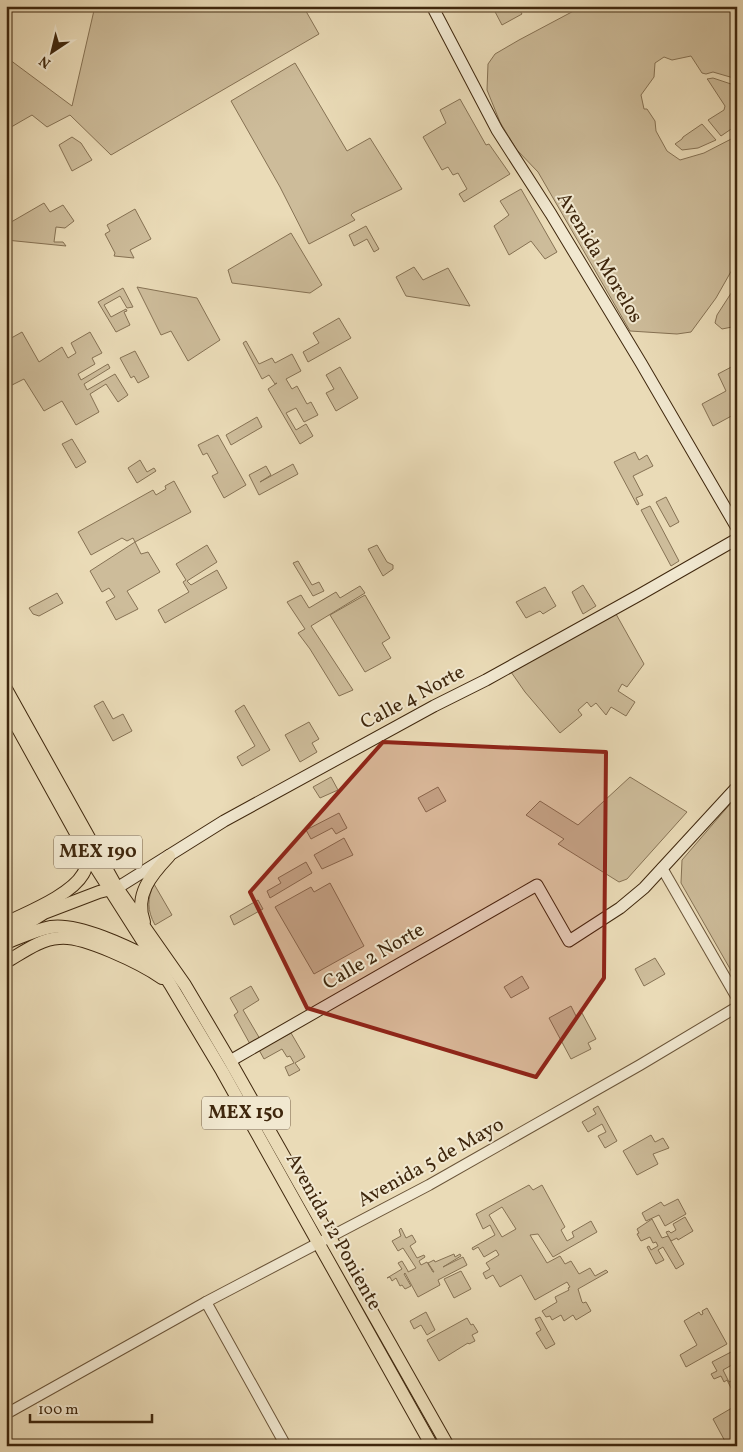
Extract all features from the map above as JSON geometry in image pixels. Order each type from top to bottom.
[{"type":"main road","name":"Avenida Morelos","points":[[432,6],[498,130],[641,363],[737,528]]},
{"type":"main road","name":"Calle 4 Norte","points":[[113,888],[169,856],[224,821],[637,596],[737,539]]},
{"type":"main road","name":"MEX 190","points":[[6,688],[113,888],[153,960],[170,984]]},
{"type":"main road","name":"MEX 190","points":[[6,707],[88,855],[145,927],[185,985]]},
{"type":"main road","points":[[662,868],[737,786]]},
{"type":"main road","points":[[6,923],[56,897],[76,883],[84,872],[88,855]]},
{"type":"main road","points":[[145,927],[141,911],[144,887],[150,877],[169,856]]},
{"type":"main road","name":"Calle 2 Norte","points":[[230,1061],[537,886],[569,941],[633,898],[662,868]]},
{"type":"main road","points":[[6,937],[44,913],[113,888]]},
{"type":"main road","name":"MEX 150","points":[[6,942],[41,929],[68,927],[86,931],[153,960],[185,985]]},
{"type":"main road","name":"MEX 150","points":[[6,962],[47,940],[73,938],[141,965],[170,984]]},
{"type":"main road","name":"Avenida 12 Poniente","points":[[170,984],[448,1446]]},
{"type":"main road","name":"Avenida 12 Poniente","points":[[185,985],[230,1061],[432,1446]]},
{"type":"street","points":[[662,868],[737,998]]},
{"type":"street","name":"Avenida 5 de Mayo","points":[[6,1414],[206,1302],[429,1185],[640,1065],[737,1007]]},
{"type":"street","points":[[206,1302],[286,1446]]},
{"type":"highlighted area","points":[[383,742],[606,752],[604,978],[536,1077],[307,1008],[250,892]]},
{"type":"shaded area","points":[[95,6],[303,6],[319,34],[111,155],[70,115],[47,127],[32,115],[6,130],[6,57],[72,106]]},
{"type":"shaded area","points":[[492,6],[523,6],[519,9],[522,14],[502,25]]},
{"type":"shaded area","points":[[583,6],[737,6],[737,79],[713,72],[702,73],[691,56],[672,60],[664,57],[655,63],[654,77],[641,95],[644,109],[647,109],[655,121],[656,131],[667,151],[680,160],[704,153],[737,136],[737,261],[716,298],[691,332],[677,334],[630,331],[538,172],[516,149],[500,122],[487,90],[488,64],[495,54]]},
{"type":"shaded area","points":[[295,63],[347,151],[370,138],[402,189],[353,213],[351,215],[355,220],[309,244],[280,187],[231,101]]},
{"type":"shaded area","points":[[713,78],[737,86],[737,125],[721,136],[708,120],[724,110],[725,106],[707,79]]},
{"type":"shaded area","points":[[460,99],[486,145],[489,144],[510,174],[464,202],[459,194],[467,189],[458,173],[453,175],[448,167],[442,170],[423,137],[446,123],[440,110]]},
{"type":"shaded area","points":[[702,124],[716,140],[698,148],[682,150],[675,144],[683,137]]},
{"type":"shaded area","points":[[72,137],[81,143],[92,160],[72,171],[59,145]]},
{"type":"shaded area","points":[[521,189],[557,252],[545,259],[531,241],[509,255],[494,226],[509,215],[500,201]]},
{"type":"shaded area","points":[[44,203],[50,212],[63,205],[74,221],[65,228],[56,227],[54,242],[63,242],[66,246],[6,240],[6,225]]},
{"type":"shaded area","points":[[135,209],[151,239],[130,250],[134,258],[114,256],[115,253],[105,234],[110,231],[107,225]]},
{"type":"shaded area","points":[[366,226],[379,249],[374,252],[367,239],[354,246],[349,235]]},
{"type":"shaded area","points":[[291,233],[322,285],[310,293],[232,283],[228,270]]},
{"type":"shaded area","points":[[414,267],[423,280],[448,268],[470,306],[406,296],[396,277]]},
{"type":"shaded area","points":[[737,284],[737,326],[722,329],[715,323],[717,315]]},
{"type":"shaded area","points":[[137,287],[197,298],[220,340],[188,361],[171,331],[161,335]]},
{"type":"shaded area","points":[[123,288],[133,307],[127,308],[120,296],[104,305],[111,317],[126,309],[127,311],[124,312],[130,325],[116,332],[98,302]]},
{"type":"shaded area","points":[[339,318],[351,338],[308,362],[303,352],[319,343],[313,333]]},
{"type":"shaded area","points":[[22,332],[39,362],[62,347],[68,358],[76,353],[71,343],[90,332],[102,353],[92,358],[95,364],[78,374],[81,380],[108,364],[110,368],[84,384],[87,390],[115,374],[128,395],[118,402],[106,384],[90,394],[99,412],[76,425],[62,401],[44,411],[24,379],[10,386],[6,380],[6,341]]},
{"type":"shaded area","points":[[246,341],[259,364],[272,358],[275,363],[292,354],[301,371],[286,379],[292,389],[297,386],[307,404],[311,402],[318,415],[304,422],[296,408],[286,413],[296,430],[306,424],[313,436],[300,444],[268,389],[277,383],[275,384],[269,375],[262,379],[243,343]]},
{"type":"shaded area","points":[[135,351],[149,377],[138,383],[134,376],[131,378],[120,358]]},
{"type":"shaded area","points":[[737,364],[737,413],[713,426],[702,404],[726,391],[718,374]]},
{"type":"shaded area","points":[[340,367],[358,398],[336,411],[326,393],[334,389],[326,375]]},
{"type":"shaded area","points":[[257,417],[262,427],[231,445],[226,435]]},
{"type":"shaded area","points":[[218,435],[246,485],[224,498],[212,476],[218,473],[207,453],[203,455],[198,445]]},
{"type":"shaded area","points":[[72,439],[86,462],[76,468],[62,444]]},
{"type":"shaded area","points":[[635,452],[639,460],[647,455],[653,466],[633,476],[643,495],[636,498],[639,504],[637,505],[614,462]]},
{"type":"shaded area","points":[[140,460],[147,472],[154,468],[156,471],[137,483],[128,468]]},
{"type":"shaded area","points":[[293,464],[298,474],[259,495],[249,475],[266,466],[271,475],[260,482]]},
{"type":"shaded area","points":[[174,481],[191,512],[135,542],[133,538],[127,541],[122,538],[91,555],[78,532],[153,490],[156,495],[166,489],[165,486]]},
{"type":"shaded area","points":[[666,497],[679,522],[670,527],[656,502]]},
{"type":"shaded area","points":[[650,506],[679,561],[671,566],[641,510]]},
{"type":"shaded area","points":[[135,542],[141,554],[148,552],[160,572],[127,591],[138,609],[116,620],[106,602],[115,597],[109,588],[102,592],[90,571]]},
{"type":"shaded area","points":[[207,545],[217,562],[187,581],[191,585],[217,570],[227,588],[165,623],[158,610],[189,592],[183,582],[186,580],[176,564]]},
{"type":"shaded area","points":[[377,545],[387,562],[393,565],[393,569],[383,576],[368,549]]},
{"type":"shaded area","points":[[298,561],[312,585],[319,582],[324,591],[313,596],[293,563]]},
{"type":"shaded area","points":[[583,585],[596,606],[583,614],[572,592]]},
{"type":"shaded area","points":[[360,586],[365,593],[311,626],[353,690],[339,696],[298,633],[305,629],[287,602],[301,595],[309,608],[336,592],[340,598]]},
{"type":"shaded area","points":[[545,587],[556,606],[543,614],[540,611],[526,618],[516,602]]},
{"type":"shaded area","points":[[57,593],[63,603],[39,616],[33,614],[29,608]]},
{"type":"shaded area","points":[[365,595],[390,638],[382,643],[391,658],[365,672],[330,615]]},
{"type":"shaded area","points":[[616,614],[644,664],[627,687],[622,684],[618,691],[635,702],[626,716],[611,707],[606,715],[596,703],[591,707],[587,702],[578,710],[582,715],[560,733],[525,692],[511,672]]},
{"type":"shaded area","points":[[103,701],[113,719],[123,714],[132,731],[113,741],[94,706]]},
{"type":"shaded area","points":[[244,705],[270,750],[242,766],[237,757],[255,746],[235,711]]},
{"type":"shaded area","points":[[309,722],[319,739],[312,743],[317,752],[300,762],[285,735]]},
{"type":"shaded area","points":[[331,777],[338,790],[320,798],[313,787]]},
{"type":"shaded area","points":[[630,777],[687,812],[627,879],[619,882],[558,844],[564,839],[526,815],[540,801],[578,825]]},
{"type":"shaded area","points":[[438,787],[446,801],[426,812],[418,798]]},
{"type":"shaded area","points":[[737,796],[737,981],[681,883],[682,860]]},
{"type":"shaded area","points":[[339,813],[347,828],[336,834],[332,828],[311,839],[306,830]]},
{"type":"shaded area","points":[[344,838],[353,855],[322,869],[314,855]]},
{"type":"shaded area","points":[[306,862],[312,873],[270,898],[267,891],[281,883],[278,878]]},
{"type":"shaded area","points":[[330,883],[364,946],[314,974],[275,907],[311,887],[314,892]]},
{"type":"shaded area","points":[[154,884],[172,915],[155,925],[150,914],[149,904]]},
{"type":"shaded area","points":[[258,900],[263,909],[234,925],[230,916]]},
{"type":"shaded area","points":[[655,958],[665,974],[644,986],[635,969]]},
{"type":"shaded area","points":[[522,976],[529,988],[511,998],[504,987]]},
{"type":"shaded area","points":[[251,986],[259,1000],[243,1010],[260,1039],[250,1044],[234,1015],[238,1012],[230,998]]},
{"type":"shaded area","points":[[571,1006],[576,1016],[582,1013],[596,1039],[588,1043],[591,1049],[571,1059],[549,1018]]},
{"type":"shaded area","points":[[291,1033],[305,1057],[295,1063],[300,1070],[289,1076],[285,1067],[294,1063],[290,1056],[287,1057],[282,1049],[264,1059],[259,1050]]},
{"type":"shaded area","points":[[598,1106],[617,1141],[605,1148],[598,1136],[606,1132],[602,1124],[588,1132],[582,1122],[596,1114],[593,1109]]},
{"type":"shaded area","points":[[651,1135],[655,1142],[663,1138],[669,1148],[653,1154],[658,1164],[637,1175],[623,1151]]},
{"type":"shaded area","points":[[529,1185],[533,1190],[542,1185],[565,1227],[561,1230],[567,1241],[574,1237],[572,1232],[591,1221],[597,1232],[553,1257],[538,1234],[530,1235],[547,1263],[560,1256],[565,1264],[571,1261],[579,1274],[590,1268],[595,1276],[606,1270],[608,1272],[578,1289],[582,1302],[586,1302],[591,1311],[576,1320],[573,1315],[564,1321],[561,1315],[552,1320],[550,1316],[546,1317],[542,1311],[557,1302],[555,1297],[569,1290],[568,1288],[570,1287],[567,1282],[535,1300],[521,1275],[500,1287],[493,1275],[486,1279],[483,1273],[490,1269],[486,1263],[499,1255],[496,1250],[484,1257],[478,1247],[473,1250],[472,1248],[495,1235],[490,1225],[483,1229],[476,1214]],"holes":[[[502,1207],[516,1229],[502,1237],[489,1215]]]},
{"type":"shaded area","points":[[678,1199],[686,1214],[665,1226],[659,1215],[646,1221],[642,1213],[661,1202],[664,1206]]},
{"type":"shaded area","points":[[685,1217],[693,1231],[678,1240],[677,1238],[671,1241],[666,1232],[669,1231],[671,1233],[676,1230],[673,1224]]},
{"type":"shaded area","points":[[652,1219],[662,1238],[668,1236],[684,1264],[676,1269],[663,1247],[658,1250],[664,1260],[656,1264],[647,1247],[649,1246],[651,1250],[658,1246],[656,1242],[653,1243],[650,1237],[641,1241],[637,1234],[639,1233],[637,1229]]},
{"type":"shaded area","points":[[401,1228],[406,1238],[412,1235],[416,1242],[410,1246],[417,1258],[424,1255],[425,1257],[419,1261],[421,1265],[427,1262],[433,1272],[428,1263],[454,1254],[455,1257],[460,1254],[461,1256],[443,1267],[463,1257],[467,1265],[438,1280],[440,1285],[418,1297],[405,1273],[411,1286],[405,1289],[402,1285],[400,1286],[396,1278],[392,1281],[390,1277],[387,1278],[402,1269],[398,1263],[402,1261],[408,1272],[416,1268],[403,1248],[398,1251],[392,1241],[401,1236],[399,1230]]},
{"type":"shaded area","points":[[461,1271],[471,1289],[454,1298],[444,1279]]},
{"type":"shaded area","points":[[707,1308],[727,1344],[686,1367],[680,1355],[697,1345],[684,1321],[699,1312],[701,1315],[703,1314],[702,1311]]},
{"type":"shaded area","points":[[426,1312],[435,1330],[427,1335],[421,1325],[414,1329],[410,1321]]},
{"type":"shaded area","points":[[540,1317],[555,1344],[546,1349],[536,1333],[541,1330],[535,1319]]},
{"type":"shaded area","points":[[467,1318],[478,1332],[472,1335],[475,1341],[468,1343],[439,1361],[427,1340]]},
{"type":"shaded area","points":[[731,1352],[737,1362],[723,1370],[729,1382],[737,1378],[736,1398],[727,1380],[724,1382],[721,1376],[714,1379],[711,1374],[717,1371],[712,1362]]},
{"type":"shaded area","points":[[737,1405],[737,1440],[727,1445],[713,1419]]}]
